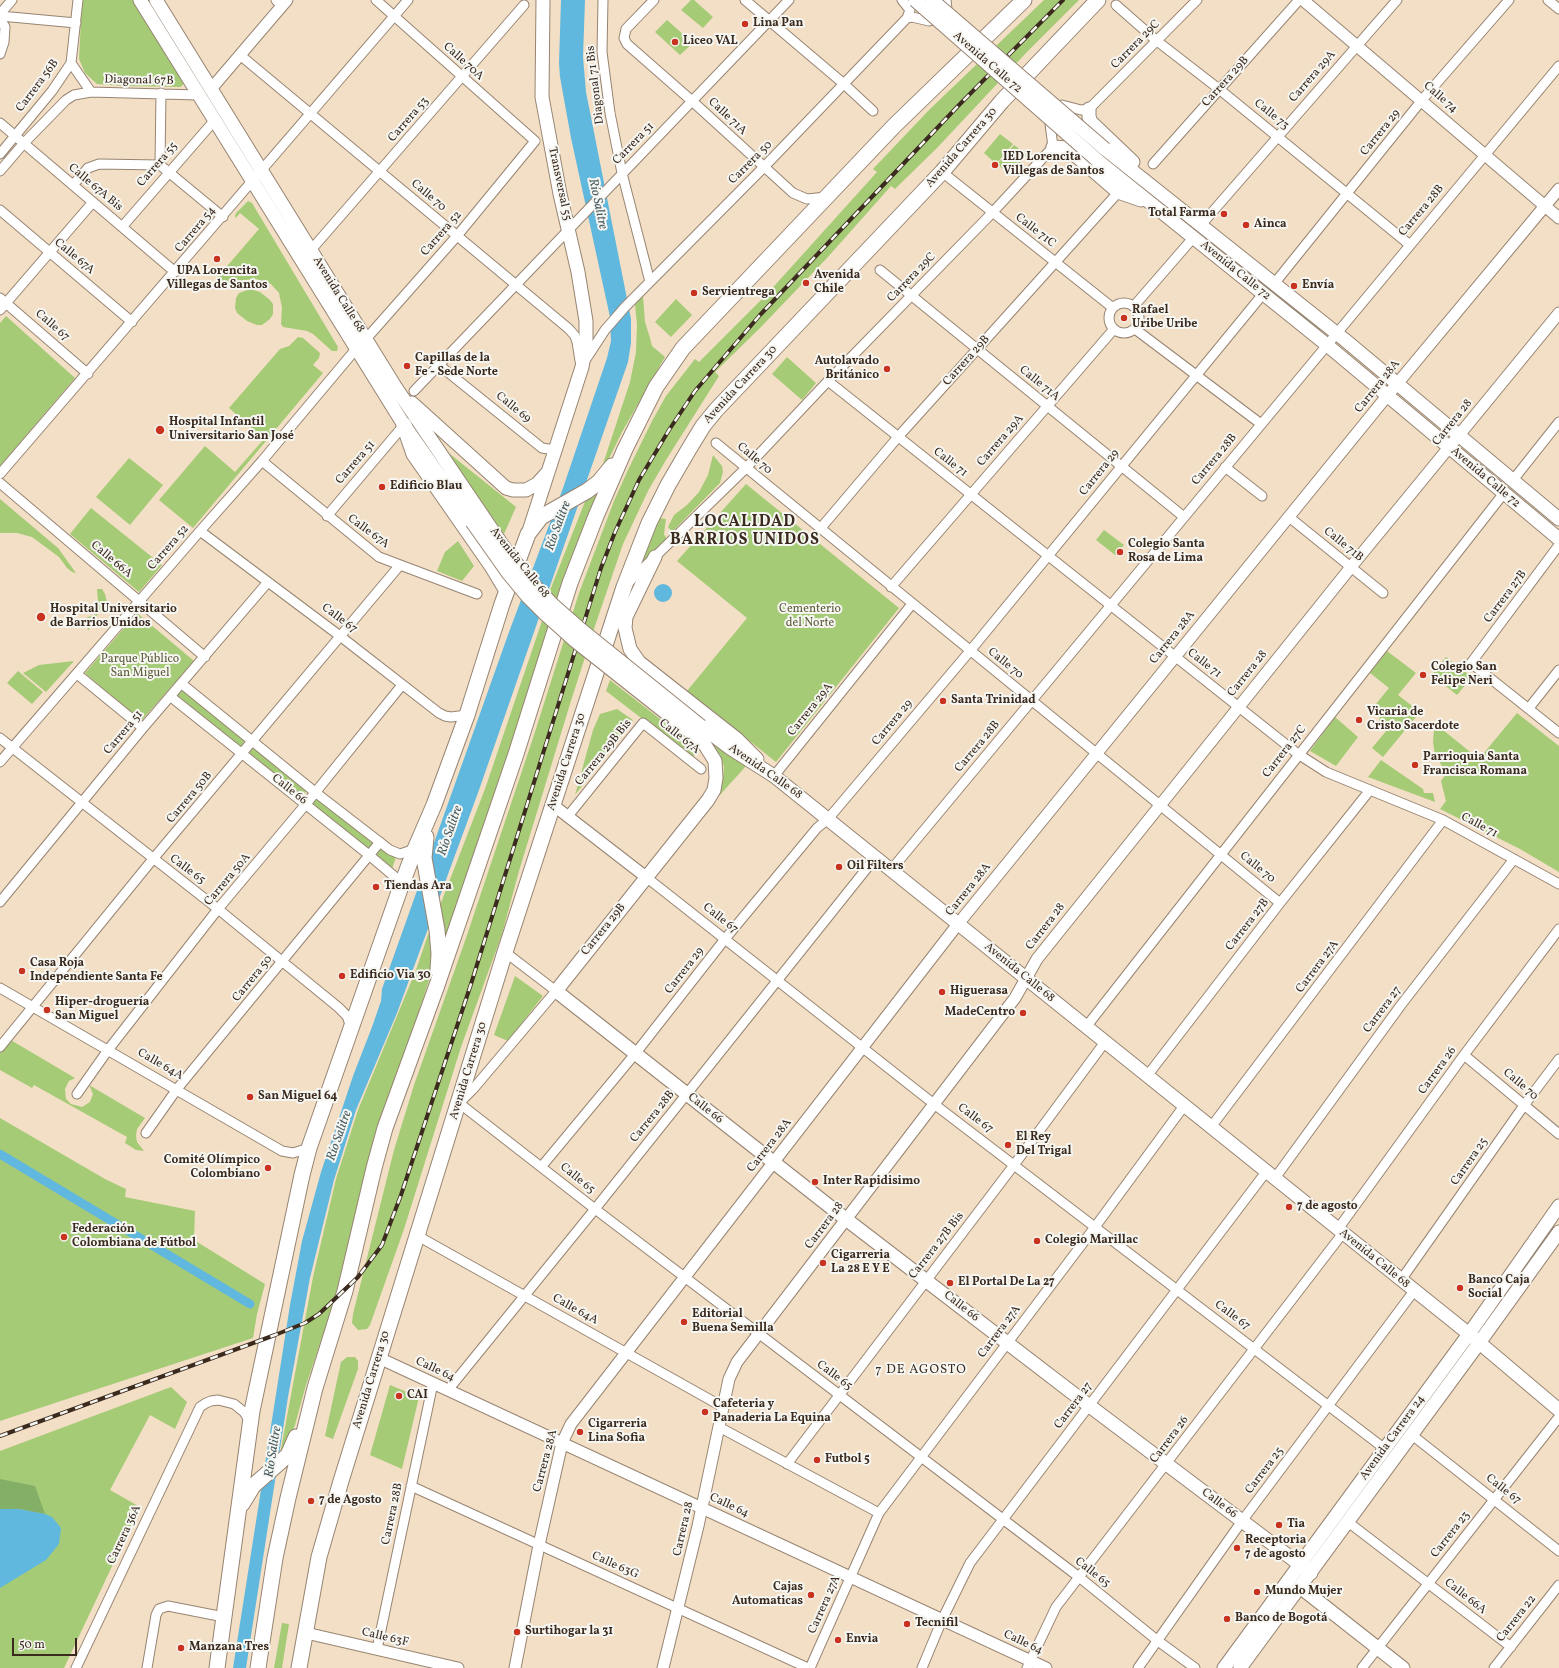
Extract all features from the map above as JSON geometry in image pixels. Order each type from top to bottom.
[{"type":"highway","points":[[258,1668],[275,1558],[315,1388],[345,1290],[374,1168],[386,1128],[436,988],[516,754],[570,583],[596,516],[625,449],[656,387],[683,348],[894,126],[1024,0]]},
{"type":"highway","name":"Avenida Carrera 30","points":[[299,1668],[319,1557],[416,1235],[459,1103],[505,952],[624,587],[649,523],[668,485],[697,435],[710,417],[942,172],[1022,79],[1098,0]]},
{"type":"highway","points":[[404,425],[414,454],[492,566],[507,591]]},
{"type":"highway","points":[[216,1668],[255,1393],[309,1148],[400,889],[434,805],[528,534],[536,522],[547,513],[587,491],[604,476],[625,449]]},
{"type":"highway","points":[[434,805],[424,844],[424,864],[438,942],[436,988]]},
{"type":"highway","points":[[238,1513],[247,1494],[253,1486],[283,1460],[291,1449],[315,1388]]},
{"type":"main road","name":"Avenida Calle 68","points":[[140,0],[404,425],[477,519],[553,605],[697,730],[730,748],[774,776],[1469,1334],[1559,1410]]},
{"type":"main road","name":"Avenida Calle 68","points":[[156,0],[477,519]]},
{"type":"main road","name":"Transversal 55","points":[[543,0],[542,97],[572,226],[575,256],[586,321],[586,344],[582,367]]},
{"type":"main road","name":"Avenida Calle 72","points":[[915,0],[1097,160],[1327,345],[1559,539]]},
{"type":"main road","name":"Avenida Calle 72","points":[[932,0],[1105,149],[1336,334],[1559,519]]},
{"type":"main road","points":[[1089,109],[1089,119],[1133,162],[1144,174],[1151,186]]},
{"type":"main road","points":[[1053,148],[1066,148],[1118,192],[1152,204]]},
{"type":"main road","points":[[528,534],[582,367]]},
{"type":"main road","points":[[396,388],[506,488],[513,490],[526,490],[541,480],[550,468]]},
{"type":"main road","points":[[654,557],[626,617],[626,634],[630,649],[634,656],[737,739],[774,776]]},
{"type":"main road","name":"Avenida Calle 68","points":[[697,730],[705,744]]},
{"type":"main road","name":"Carrera 29B","points":[[556,991],[708,800],[714,790],[716,778],[715,761],[705,744]]},
{"type":"main road","name":"Calle 66","points":[[556,991],[773,1163],[1089,1406],[1311,1573]]},
{"type":"main road","name":"Avenida Carrera 24","points":[[1224,1668],[1469,1334],[1559,1206]]},
{"type":"main road","name":"Avenida Carrera 24","points":[[1240,1668],[1557,1238]]},
{"type":"main road","points":[[1300,1565],[1300,1587],[1402,1668]]},
{"type":"street","points":[[0,16],[12,0]]},
{"type":"street","name":"Carrera 56B","points":[[0,154],[52,91],[71,63],[78,0]]},
{"type":"street","name":"Calle 70A","points":[[376,0],[535,141]]},
{"type":"street","name":"Carrera 54","points":[[0,474],[88,374],[408,0]]},
{"type":"street","name":"Diagonal 71 Bis","points":[[603,0],[602,52],[620,176],[650,282]]},
{"type":"street","name":"Calle 71A","points":[[654,0],[629,26],[624,34],[627,44],[798,196],[811,199],[826,197]]},
{"type":"street","points":[[744,0],[874,111]]},
{"type":"street","name":"Carrera 51","points":[[414,391],[789,0]]},
{"type":"street","points":[[902,0],[910,10],[907,18],[912,17],[929,21],[942,17],[947,9],[946,0]]},
{"type":"street","name":"Carrera 29C","points":[[1089,109],[1197,0]]},
{"type":"street","name":"Carrera 29B","points":[[1153,164],[1299,0]]},
{"type":"street","name":"Calle 74","points":[[1302,0],[1422,100],[1559,218]]},
{"type":"street","name":"Carrera 29A","points":[[1201,225],[1356,45],[1397,0]]},
{"type":"street","name":"Carrera 29","points":[[1274,284],[1422,100],[1509,0]]},
{"type":"street","points":[[1548,0],[1559,9]]},
{"type":"street","points":[[211,89],[282,2]]},
{"type":"street","name":"Carrera 53","points":[[311,250],[524,5]]},
{"type":"street","name":"Calle 73","points":[[1116,5],[1157,41],[1219,89],[1410,245]]},
{"type":"street","points":[[0,16],[76,23]]},
{"type":"street","points":[[0,16],[5,27],[4,42],[0,54]]},
{"type":"street","name":"Carrera 50","points":[[582,367],[605,330],[637,295],[764,167],[907,18]]},
{"type":"street","name":"Calle 70","points":[[240,55],[572,332],[577,342],[582,367]]},
{"type":"street","name":"Diagonal 67B","points":[[71,63],[91,92],[198,95]]},
{"type":"street","name":"Carrera 28B","points":[[891,870],[1559,66]]},
{"type":"street","points":[[0,171],[24,143],[66,100],[74,95],[91,92]]},
{"type":"street","points":[[160,165],[161,93]]},
{"type":"street","points":[[1053,148],[1049,116],[1054,107],[1062,105],[1081,110],[1089,109]]},
{"type":"street","name":"Carrera 55","points":[[122,227],[214,121]]},
{"type":"street","name":"Calle 67A Bis","points":[[0,123],[175,272]]},
{"type":"street","name":"Carrera 52","points":[[366,340],[457,236],[535,141]]},
{"type":"street","name":"Carrera 29C","points":[[624,587],[746,468],[1053,148]]},
{"type":"street","points":[[73,185],[88,168],[99,164],[160,165],[223,217]]},
{"type":"street","name":"Calle 71C","points":[[942,172],[1113,308]]},
{"type":"street","name":"Carrera 28A","points":[[515,1668],[539,1545],[562,1443],[571,1424],[958,924],[1387,396],[1559,189]]},
{"type":"street","name":"Carrera 29B","points":[[820,529],[898,438],[1115,196]]},
{"type":"street","points":[[2,304],[93,202]]},
{"type":"street","name":"Calle 67A","points":[[0,210],[132,322]]},
{"type":"street","points":[[1134,306],[1193,238]]},
{"type":"street","name":"Calle 71A","points":[[880,270],[1184,517]]},
{"type":"street","name":"Carrera 29","points":[[542,1166],[635,1054],[725,939],[817,828],[828,819],[970,651],[1263,294]]},
{"type":"street","points":[[1123,303],[1134,306],[1138,311],[1139,317],[1138,324],[1135,329],[1124,333],[1114,328],[1110,318],[1113,308],[1123,303]]},
{"type":"street","name":"Calle 67","points":[[2,304],[88,374]]},
{"type":"street","name":"Carrera 28","points":[[663,1668],[702,1508],[732,1370],[1015,998],[1037,959],[1351,567],[1559,313]]},
{"type":"street","name":"Carrera 29A","points":[[891,587],[1114,328]]},
{"type":"street","points":[[1135,329],[1260,424]]},
{"type":"street","name":"Carrera 52","points":[[0,762],[262,461],[356,349]]},
{"type":"street","name":"Calle 69","points":[[439,365],[542,448],[555,450]]},
{"type":"street","name":"Calle 71","points":[[828,382],[1298,754],[1326,772],[1443,820],[1559,884]]},
{"type":"street","points":[[1513,480],[1559,422]]},
{"type":"street","name":"Carrera 51","points":[[327,516],[404,425]]},
{"type":"street","name":"Calle 70","points":[[716,443],[1280,903]]},
{"type":"street","name":"Calle 67A","points":[[262,461],[327,516],[379,557],[478,594]]},
{"type":"street","points":[[1225,467],[1262,496]]},
{"type":"street","name":"Calle 66A","points":[[0,482],[205,657]]},
{"type":"street","name":"Carrera 27C","points":[[1086,1027],[1298,754],[1504,493]]},
{"type":"street","name":"Calle 71B","points":[[1289,517],[1383,593]]},
{"type":"street","name":"Calle 67","points":[[200,531],[445,716],[451,717],[466,714]]},
{"type":"street","name":"Carrera 27B","points":[[1529,708],[1471,663],[1559,545]]},
{"type":"street","name":"Carrera 50B","points":[[0,1047],[153,859],[400,565]]},
{"type":"street","name":"Carrera 51","points":[[0,902],[143,728],[268,582]]},
{"type":"street","name":"Carrera 29A","points":[[774,776],[912,604]]},
{"type":"street","points":[[1559,670],[1529,708],[1559,733]]},
{"type":"street","points":[[77,674],[143,728]]},
{"type":"street","name":"Calle 66","points":[[182,684],[315,792],[380,842],[397,853],[406,853],[415,849]]},
{"type":"street","name":"Carrera 50A","points":[[77,1094],[108,1050],[218,909],[306,804],[402,685]]},
{"type":"street","name":"Calle 66","points":[[171,697],[369,855],[395,877],[400,889]]},
{"type":"street","name":"Calle 67A","points":[[643,724],[701,769]]},
{"type":"street","name":"Carrera 29B Bis","points":[[568,816],[643,724]]},
{"type":"street","name":"Calle 65","points":[[0,738],[283,961],[343,1011],[349,1021],[351,1029]]},
{"type":"street","name":"Carrera 27B","points":[[1147,1076],[1280,903],[1370,790]]},
{"type":"street","name":"Calle 67","points":[[553,804],[934,1104],[1385,1449]]},
{"type":"street","name":"Carrera 27A","points":[[1211,1128],[1443,820]]},
{"type":"street","name":"Carrera 50","points":[[146,1133],[178,1089],[380,842]]},
{"type":"street","name":"Carrera 28B","points":[[448,1390],[595,1209],[875,858]]},
{"type":"street","name":"Carrera 27","points":[[922,1668],[942,1620],[970,1563],[1177,1290],[1270,1175],[1514,859]]},
{"type":"street","name":"Carrera 26","points":[[1029,1664],[1056,1607],[1254,1349],[1340,1231],[1464,1055],[1559,929]]},
{"type":"street","name":"Calle 66","points":[[505,952],[556,991]]},
{"type":"street","name":"Calle 64A","points":[[0,988],[178,1089],[282,1151],[293,1153],[309,1148]]},
{"type":"street","name":"Carrera 29B","points":[[459,1103],[474,1088],[556,991]]},
{"type":"street","name":"Carrera 27B Bis","points":[[787,1464],[925,1280],[1014,1165],[1105,1042]]},
{"type":"street","name":"Calle 70","points":[[1464,1055],[1525,1104],[1559,1134]]},
{"type":"street","name":"Carrera 25","points":[[1401,1280],[1525,1104],[1559,1059]]},
{"type":"street","name":"Calle 65","points":[[459,1103],[542,1166],[595,1209],[1079,1577],[1158,1641],[1195,1668]]},
{"type":"street","name":"Carrera 27A","points":[[809,1668],[879,1513],[1095,1227],[1184,1106]]},
{"type":"street","name":"Calle 64A","points":[[416,1235],[723,1407]]},
{"type":"street","name":"Carrera 25","points":[[1138,1668],[1242,1521],[1414,1290]]},
{"type":"street","name":"Calle 64","points":[[379,1358],[851,1577],[942,1620],[1029,1664],[1046,1668]]},
{"type":"street","name":"Carrera 28B","points":[[377,1649],[433,1383]]},
{"type":"street","points":[[234,1404],[242,1402],[255,1393]]},
{"type":"street","name":"Carrera 36A","points":[[76,1668],[196,1413],[200,1407],[211,1401],[218,1400],[234,1404]]},
{"type":"street","points":[[234,1404],[244,1412],[250,1422]]},
{"type":"street","name":"Carrera 23","points":[[1362,1668],[1559,1417]]},
{"type":"street","points":[[719,1428],[879,1513]]},
{"type":"street","name":"Calle 67","points":[[1412,1436],[1559,1551]]},
{"type":"street","name":"Calle 63G","points":[[411,1486],[809,1668]]},
{"type":"street","name":"Calle 66A","points":[[1348,1522],[1511,1647]]},
{"type":"street","name":"Carrera 22","points":[[1494,1668],[1559,1585]]},
{"type":"street","points":[[147,1668],[156,1615],[160,1609],[168,1606],[224,1617]]},
{"type":"street","name":"Calle 63F","points":[[306,1633],[458,1668]]},
{"type":"green space","points":[[82,0],[133,0],[182,78],[184,82],[182,86],[125,86],[97,84],[85,73],[79,59]]},
{"type":"green space","points":[[691,0],[694,0],[713,17],[703,28],[681,10]]},
{"type":"green space","points":[[1044,0],[1079,0],[1026,53],[937,148],[895,189],[891,186],[827,258],[760,328],[715,372],[719,376],[648,491],[623,544],[596,623],[519,871],[502,934],[461,1047],[404,1229],[370,1325],[367,1329],[358,1330],[352,1323],[353,1314],[394,1150],[414,1085],[466,938],[534,735],[579,593],[614,501],[652,421],[666,396],[695,359],[699,362],[767,294],[877,172],[873,169],[930,109]]},
{"type":"green space","points":[[667,20],[693,43],[680,55],[655,32]]},
{"type":"green space","points":[[1000,134],[1013,144],[996,164],[984,153]]},
{"type":"green space","points":[[1014,145],[1027,155],[1010,175],[997,164]]},
{"type":"green space","points":[[248,201],[252,203],[338,347],[337,351],[332,351],[313,334],[307,331],[283,327],[281,324],[282,308],[279,293],[271,284],[256,279],[244,280],[228,285],[218,285],[215,283],[216,279],[259,229],[240,213],[236,218],[235,216],[236,213]]},
{"type":"green space","points":[[1165,203],[1321,328],[1318,332],[1163,205]]},
{"type":"green space","points":[[250,289],[260,292],[273,304],[273,314],[270,319],[262,325],[257,325],[247,321],[237,313],[235,308],[236,298],[239,293]]},
{"type":"green space","points":[[643,296],[645,322],[652,346],[665,357],[622,432],[603,471],[601,470],[630,382],[636,352],[637,325],[635,304]]},
{"type":"green space","points":[[676,299],[692,315],[671,337],[655,322]]},
{"type":"green space","points":[[6,316],[75,378],[0,466],[0,323]]},
{"type":"green space","points":[[298,337],[303,338],[320,353],[319,358],[313,365],[323,373],[193,528],[159,500],[205,446],[235,472],[264,439],[229,408],[280,349],[289,346]]},
{"type":"green space","points":[[787,357],[816,383],[802,400],[772,374]]},
{"type":"green space","points":[[445,450],[516,507],[504,534]]},
{"type":"green space","points":[[713,455],[722,466],[723,472],[720,483],[672,532],[668,527],[674,515],[687,505],[699,492],[708,475]]},
{"type":"green space","points":[[129,458],[163,485],[130,525],[96,497]]},
{"type":"green space","name":"Cementerio del Norte","points":[[746,484],[899,608],[776,762],[687,691],[747,618],[677,561]]},
{"type":"green space","points":[[599,489],[557,600],[549,593],[586,499]]},
{"type":"green space","points":[[0,499],[58,548],[76,573],[67,568],[59,557],[32,537],[17,533],[0,533]]},
{"type":"green space","points":[[91,508],[162,565],[139,592],[70,534]]},
{"type":"green space","points":[[660,518],[666,519],[664,534],[667,540],[639,567]]},
{"type":"green space","points":[[1104,530],[1124,545],[1115,555],[1096,540]]},
{"type":"green space","points":[[458,541],[474,566],[462,581],[437,571],[445,552]]},
{"type":"green space","points":[[97,589],[102,589],[107,602],[105,608],[97,615],[88,631],[86,618],[96,614],[98,602]]},
{"type":"green space","name":"Parque Público San Miguel","points":[[137,613],[194,661],[141,721],[85,673]]},
{"type":"green space","points":[[542,621],[549,626],[505,766],[444,947],[439,908],[485,789]]},
{"type":"green space","points":[[1387,651],[1416,673],[1398,695],[1420,712],[1383,757],[1372,748],[1387,730],[1378,724],[1380,717],[1372,709],[1389,688],[1370,673]]},
{"type":"green space","points":[[1446,657],[1472,677],[1457,695],[1432,675]]},
{"type":"green space","points":[[74,661],[46,692],[23,673],[39,665]]},
{"type":"green space","points":[[18,671],[43,692],[32,704],[7,683]]},
{"type":"green space","points":[[610,680],[700,750],[692,757],[606,691]]},
{"type":"green space","points":[[183,689],[244,740],[243,745],[240,746],[177,697],[178,691]]},
{"type":"green space","points":[[617,709],[633,720],[575,795],[593,730],[600,714]]},
{"type":"green space","points":[[1517,713],[1559,746],[1559,872],[1520,849],[1440,809],[1446,801],[1441,781],[1448,771],[1442,766],[1435,755],[1433,742],[1434,729],[1438,726],[1479,759]]},
{"type":"green space","points":[[1335,717],[1358,737],[1336,766],[1310,751]]},
{"type":"green space","points":[[711,743],[747,765],[719,796],[724,767],[720,755]]},
{"type":"green space","points":[[252,748],[255,748],[306,789],[305,794],[301,795],[250,756]]},
{"type":"green space","points":[[1381,760],[1423,789],[1424,793],[1433,793],[1435,802],[1368,777]]},
{"type":"green space","points":[[316,797],[372,840],[372,847],[367,849],[312,805],[311,801]]},
{"type":"green space","points":[[378,848],[382,848],[396,857],[392,869],[375,855]]},
{"type":"green space","points":[[431,926],[433,965],[430,977],[412,1033],[331,1312],[306,1385],[293,1432],[280,1454],[313,1277],[336,1179],[358,1110],[416,970]]},
{"type":"green space","points":[[515,976],[543,996],[508,1041],[494,1035]]},
{"type":"green space","points":[[9,1039],[75,1078],[69,1081],[65,1089],[66,1099],[71,1104],[82,1107],[90,1102],[93,1094],[89,1085],[145,1118],[137,1129],[136,1136],[137,1142],[144,1151],[136,1150],[125,1143],[127,1137],[34,1085],[32,1088],[0,1070],[0,1052]]},
{"type":"green space","name":"Federación Colombiana de Fútbol","points":[[0,1118],[105,1179],[126,1189],[125,1197],[195,1211],[194,1240],[265,1284],[257,1314],[253,1338],[0,1421]]},
{"type":"green space","points":[[347,1357],[355,1357],[358,1361],[358,1369],[333,1439],[325,1436],[341,1362]]},
{"type":"green space","points":[[390,1385],[419,1397],[402,1469],[370,1455]]},
{"type":"green space","points":[[171,1387],[187,1402],[175,1429],[150,1415],[110,1490],[140,1507],[64,1668],[0,1668],[0,1451]]},
{"type":"green space","points":[[0,1479],[35,1486],[45,1514],[19,1509],[0,1509]]},
{"type":"green space","points":[[282,1623],[289,1624],[282,1668],[274,1668]]},
{"type":"water","name":"Río Salitre","points":[[561,0],[585,0],[583,57],[586,92],[631,319],[631,343],[628,362],[479,790],[397,1013],[356,1110],[334,1180],[310,1278],[288,1397],[246,1668],[233,1668],[290,1305],[302,1241],[321,1172],[353,1076],[381,1001],[382,989],[509,632],[563,488],[607,358],[611,341],[610,317],[571,138],[560,77]]},
{"type":"water","points":[[659,584],[667,584],[672,589],[670,600],[667,602],[659,602],[654,597],[654,589]]},
{"type":"water","points":[[0,1509],[19,1509],[45,1514],[52,1517],[61,1528],[59,1544],[46,1560],[0,1588]]},
{"type":"waterway","points":[[0,1154],[250,1304]]},
{"type":"railway","points":[[0,1436],[305,1323],[319,1314],[358,1277],[382,1245],[401,1195],[471,984],[601,568],[615,532],[639,480],[669,430],[695,391],[760,315],[959,105],[1063,0]]},
{"type":"place","name":"Lina Pan","points":[[745,24]]},
{"type":"place","name":"Liceo VAL","points":[[675,42]]},
{"type":"place","name":"IED Lorencita Villegas de Santos","points":[[995,165]]},
{"type":"place","name":"Total Farma","points":[[1224,214]]},
{"type":"place","name":"Ainca","points":[[1246,225]]},
{"type":"place","name":"UPA Lorencita Villegas de Santos","points":[[217,259]]},
{"type":"place","name":"Avenida Chile","points":[[806,283]]},
{"type":"place","name":"Envía","points":[[1294,286]]},
{"type":"place","name":"Servientrega","points":[[694,293]]},
{"type":"place","name":"Rafael Uribe Uribe","points":[[1124,318]]},
{"type":"place","name":"Capillas de la Fe - Sede Norte","points":[[407,366]]},
{"type":"place","name":"Autolavado Británico","points":[[887,369]]},
{"type":"place","name":"Hospital Infantil Universitario San José","points":[[160,430]]},
{"type":"place","name":"Edificio Blau","points":[[382,487]]},
{"type":"place","name":"Colegio Santa Rosa de Lima","points":[[1120,552]]},
{"type":"place","name":"Hospital Universitario de Barrios Unidos","points":[[41,617]]},
{"type":"place","name":"Colegio San Felipe Neri","points":[[1423,675]]},
{"type":"place","name":"Santa Trinidad","points":[[943,701]]},
{"type":"place","name":"Vicaria de Cristo Sacerdote","points":[[1359,720]]},
{"type":"place","name":"Parrioquia Santa Francisca Romana","points":[[1415,765]]},
{"type":"place","name":"Oil Filters","points":[[839,867]]},
{"type":"place","name":"Tiendas Ara","points":[[376,887]]},
{"type":"place","name":"Casa Roja Independiente Santa Fe","points":[[22,971]]},
{"type":"place","name":"Edificio Via 30","points":[[342,976]]},
{"type":"place","name":"Higuerasa","points":[[942,992]]},
{"type":"place","name":"Hiper-droguería San Miguel","points":[[47,1010]]},
{"type":"place","name":"MadeCentro","points":[[1023,1013]]},
{"type":"place","name":"San Miguel 64","points":[[250,1097]]},
{"type":"place","name":"El Rey Del Trigal","points":[[1008,1145]]},
{"type":"place","name":"Comité Olímpico Colombiano","points":[[268,1168]]},
{"type":"place","name":"Inter Rapidisimo","points":[[815,1182]]},
{"type":"place","name":"7 de agosto","points":[[1289,1207]]},
{"type":"place","name":"Federación Colombiana de Fútbol","points":[[64,1237]]},
{"type":"place","name":"Colegio Marillac","points":[[1037,1241]]},
{"type":"place","name":"Cigarreria La 28 E Y E","points":[[823,1263]]},
{"type":"place","name":"El Portal De La 27","points":[[950,1283]]},
{"type":"place","name":"Banco Caja Social","points":[[1460,1288]]},
{"type":"place","name":"Editorial Buena Semilla","points":[[684,1322]]},
{"type":"place","name":"CAI","points":[[399,1396]]},
{"type":"place","name":"Cafeteria y Panaderia La Equina","points":[[705,1412]]},
{"type":"place","name":"Cigarreria Lina Sofia","points":[[580,1432]]},
{"type":"place","name":"Futbol 5","points":[[817,1460]]},
{"type":"place","name":"7 de Agosto","points":[[311,1501]]},
{"type":"place","name":"Tia","points":[[1279,1525]]},
{"type":"place","name":"Receptoria 7 de agosto","points":[[1237,1548]]},
{"type":"place","name":"Mundo Mujer","points":[[1257,1592]]},
{"type":"place","name":"Cajas Automaticas","points":[[811,1595]]},
{"type":"place","name":"Banco de Bogotá","points":[[1227,1619]]},
{"type":"place","name":"Tecnifil","points":[[907,1624]]},
{"type":"place","name":"Surtihogar la 31","points":[[517,1632]]},
{"type":"place","name":"Envia","points":[[838,1640]]},
{"type":"place","name":"Manzana Tres","points":[[181,1648]]},
{"type":"district","name":"LOCALIDAD BARRIOS UNIDOS","points":[[745,532]]},
{"type":"district","name":"7 DE AGOSTO","points":[[921,1371]]}]
